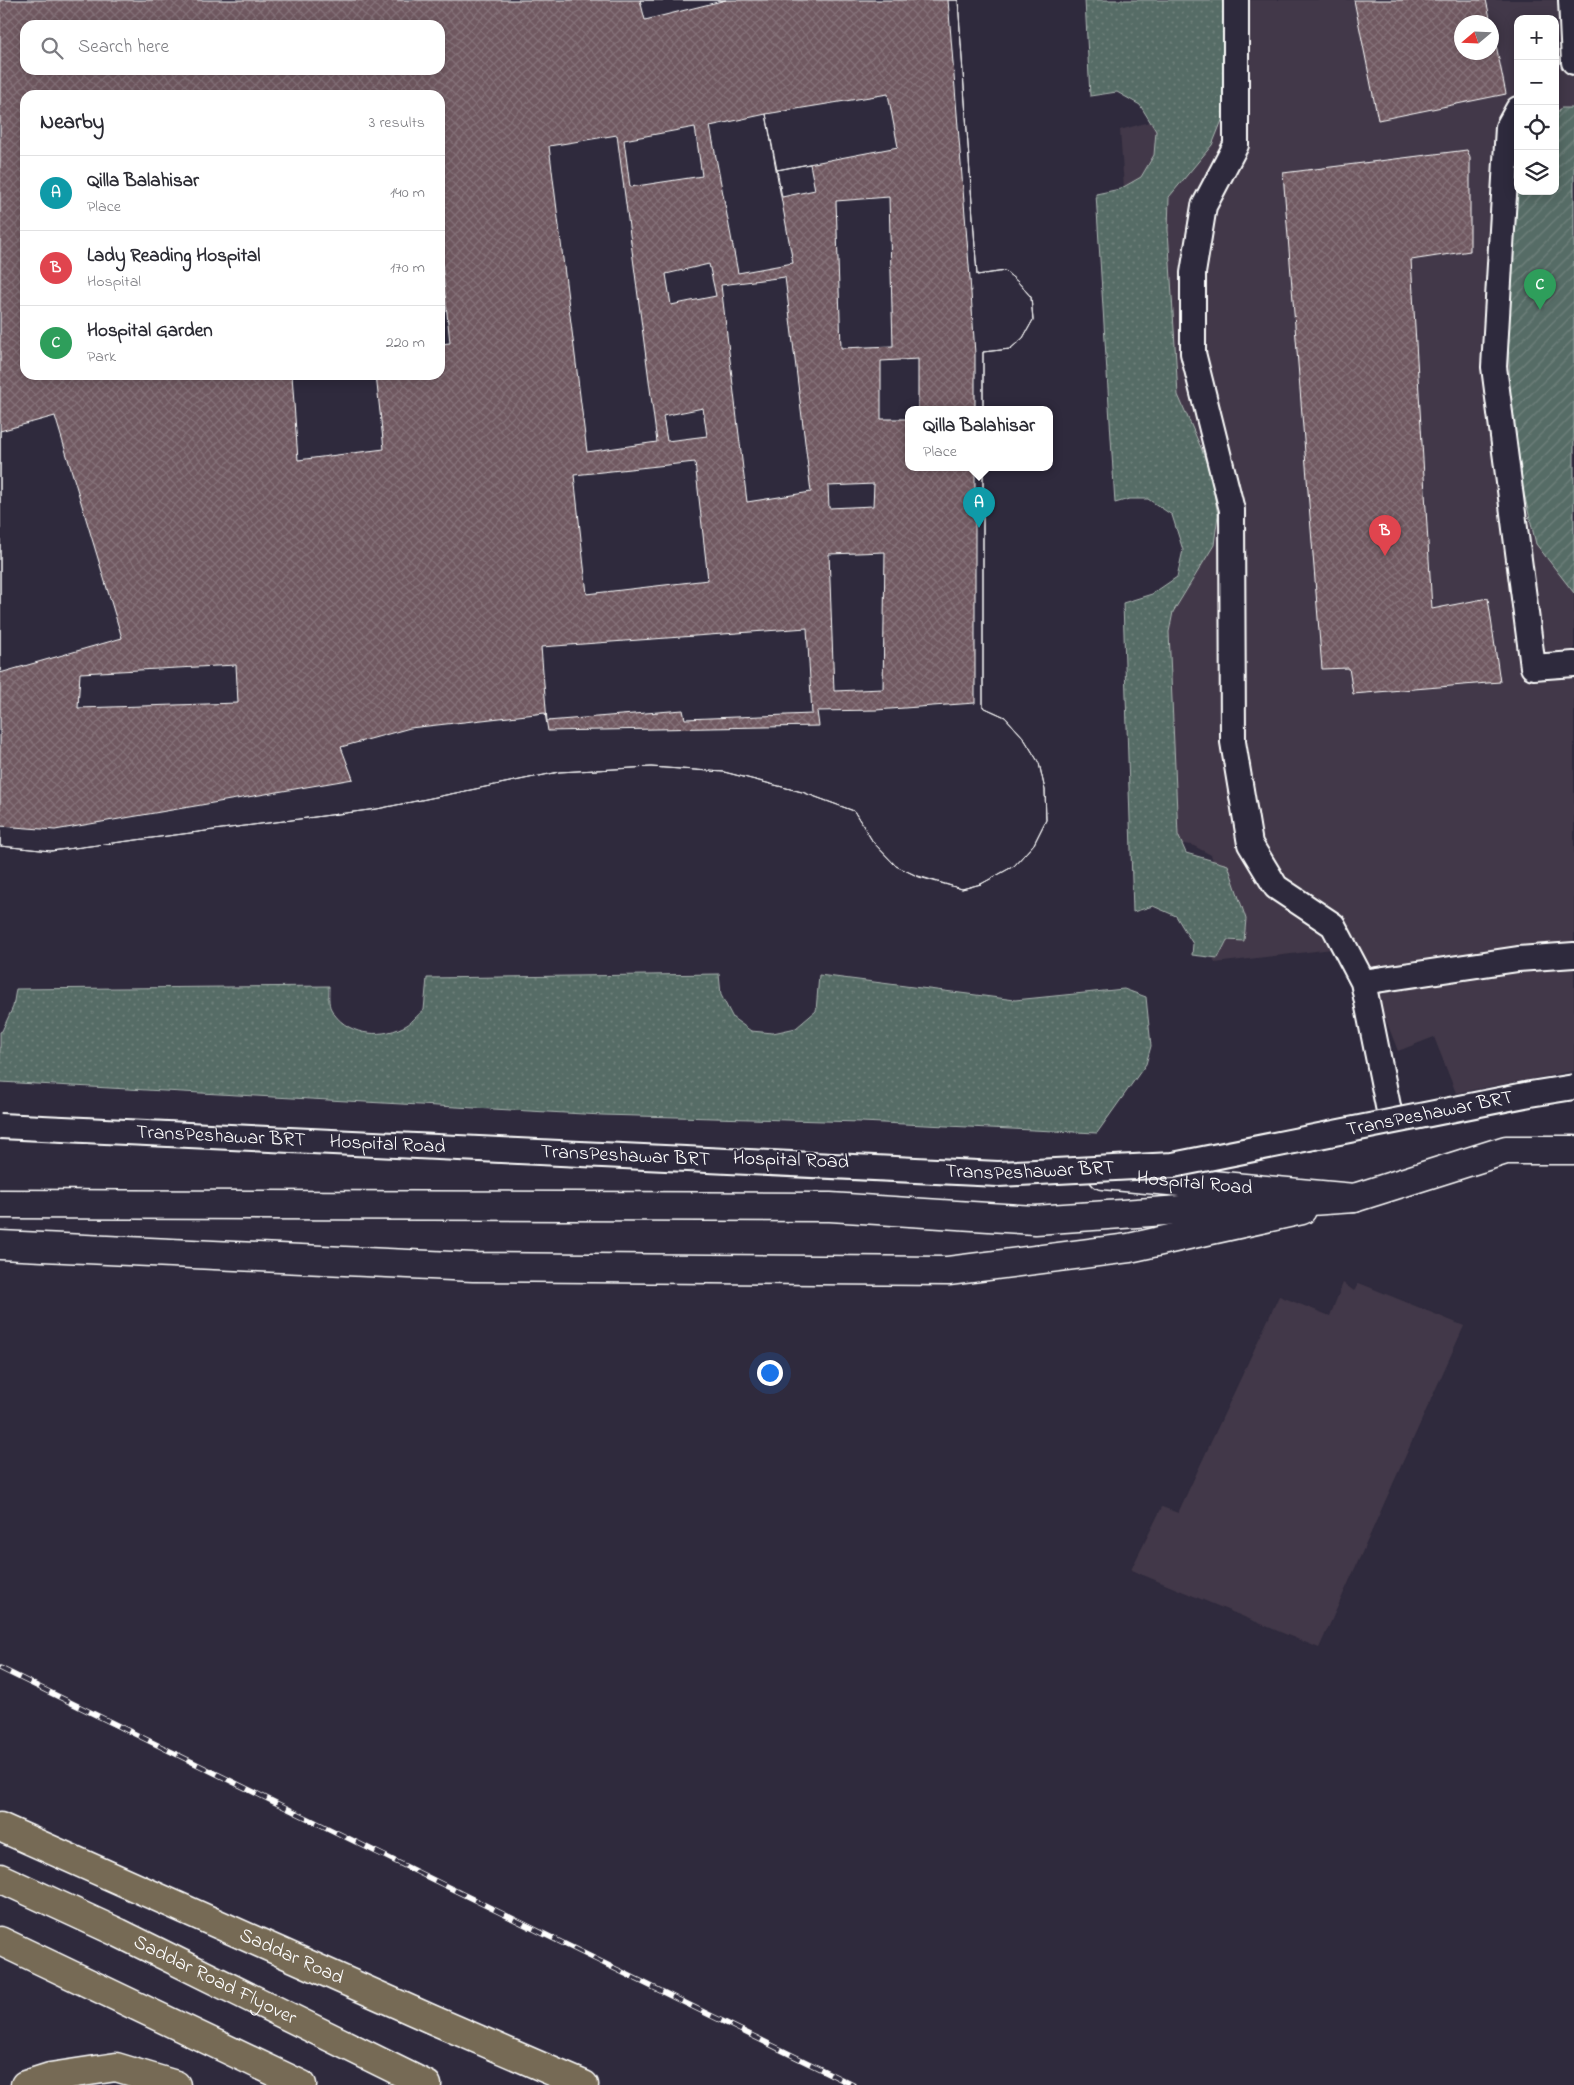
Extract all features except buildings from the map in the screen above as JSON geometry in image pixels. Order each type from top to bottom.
[{"type":"main road","name":"Saddar Road","points":[[0,1827],[430,2019],[584,2085]]},
{"type":"main road","name":"Saddar Road Flyover","points":[[0,1878],[128,1937],[427,2085]]},
{"type":"main road","points":[[0,1941],[302,2085]]},
{"type":"main road","points":[[26,2085],[50,2077],[116,2067],[176,2085]]},
{"type":"street","name":"Hospital Road","points":[[0,1133],[1056,1171],[1354,1198],[1506,1150],[1574,1150]]},
{"type":"street","points":[[0,1204],[830,1207],[1035,1220],[1354,1198]]},
{"type":"street","points":[[0,1245],[472,1267],[948,1270],[1129,1248],[1354,1198]]},
{"type":"lane","points":[[1236,0],[1236,145],[1204,206],[1193,283],[1193,353],[1232,510],[1233,742],[1250,844],[1276,887],[1333,925],[1363,982],[1391,1121]]},
{"type":"lane","points":[[1559,70],[1574,62],[1571,0]]},
{"type":"lane","points":[[1514,116],[1508,127],[1494,367],[1533,667],[1574,664]]},
{"type":"lane","points":[[1363,982],[1518,959],[1574,955]]},
{"type":"lane","name":"TransPeshawar BRT","points":[[0,1126],[998,1174],[1174,1164],[1574,1087]]},
{"type":"shaded area","points":[[1108,0],[1574,0],[1574,1071],[1456,1093],[1434,1037],[1398,1051],[1357,946],[1215,963],[1204,930],[1219,878],[1211,855],[1192,845],[1167,842],[1166,600],[1202,544],[1143,462],[1120,130],[1149,122],[1171,104]]},
{"type":"shaded area","points":[[1343,1283],[1354,1291],[1359,1283],[1464,1326],[1319,1648],[1131,1570],[1162,1507],[1178,1513],[1279,1296],[1330,1316]]},
{"type":"green space","points":[[1085,0],[1223,0],[1227,27],[1227,108],[1212,145],[1169,197],[1168,230],[1178,395],[1202,450],[1211,477],[1218,515],[1214,545],[1173,612],[1169,632],[1178,835],[1186,853],[1228,865],[1246,919],[1244,941],[1227,940],[1218,958],[1192,955],[1193,944],[1176,916],[1153,906],[1133,912],[1123,603],[1152,594],[1177,577],[1183,550],[1172,515],[1148,499],[1129,499],[1115,503],[1096,194],[1120,189],[1141,177],[1154,155],[1156,131],[1140,105],[1117,92],[1090,96]]},
{"type":"green space","points":[[1561,108],[1574,108],[1574,593],[1536,544],[1512,443],[1505,258],[1518,195],[1559,195],[1559,111]]},
{"type":"green space","points":[[719,974],[721,995],[733,1018],[751,1031],[773,1033],[796,1028],[816,1011],[819,975],[1015,1000],[1124,989],[1146,997],[1151,1046],[1146,1064],[1097,1133],[861,1122],[602,1115],[0,1082],[0,1032],[13,1007],[16,989],[329,986],[330,1007],[337,1018],[354,1029],[363,1032],[384,1033],[394,1031],[409,1024],[424,1010],[427,978]]},
{"type":"railway","points":[[0,1668],[853,2085]]},
{"type":"place","name":"Hospital Garden","points":[[1540,310]]},
{"type":"place","name":"Qilla Balahisar","points":[[979,528]]},
{"type":"place","name":"Lady Reading Hospital","points":[[1385,556]]}]
